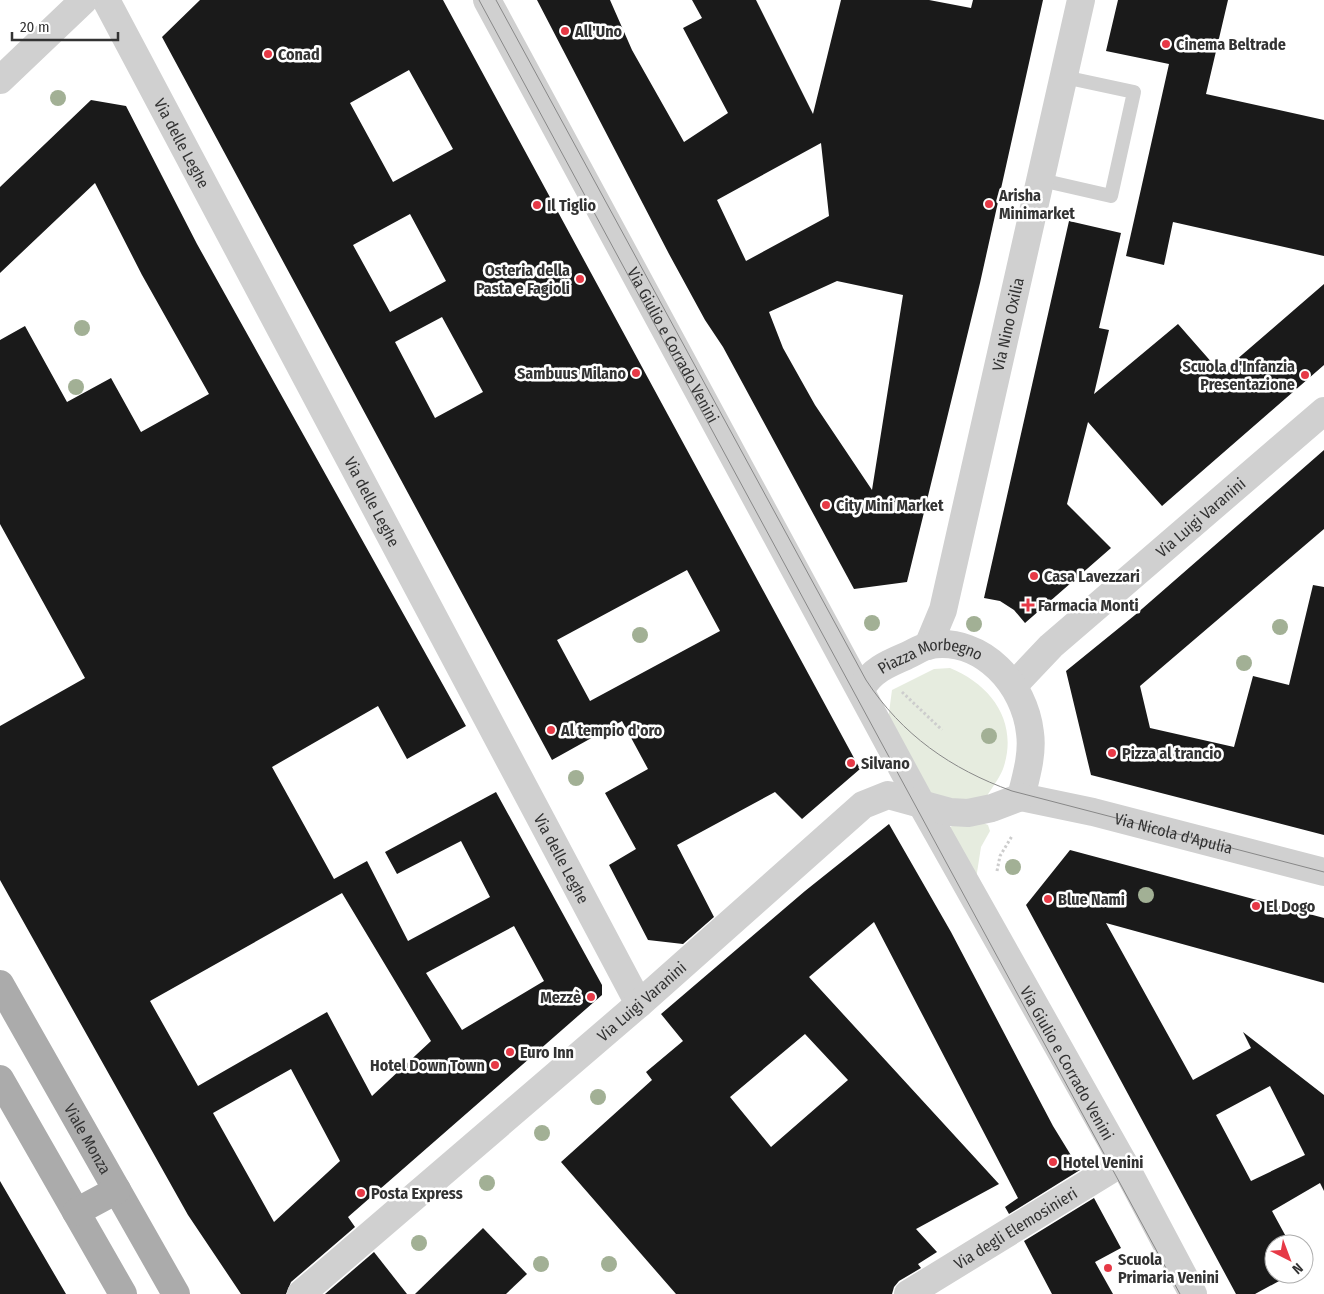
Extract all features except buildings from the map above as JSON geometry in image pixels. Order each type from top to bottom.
[{"type":"main road","name":"Viale Monza","points":[[0,984],[176,1294]]},
{"type":"main road","points":[[0,1079],[123,1294]]},
{"type":"main road","points":[[76,1212],[116,1190]]},
{"type":"street","points":[[0,80],[84,0]]},
{"type":"street","name":"Via delle Leghe","points":[[106,0],[639,1004]]},
{"type":"street","name":"Via Giulio e Corrado Venini","points":[[487,0],[603,219],[861,690]]},
{"type":"street","name":"Via Nino Oxilia","points":[[928,646],[943,610],[1081,0]]},
{"type":"street","name":"Via Luigi Varanini","points":[[1014,685],[1050,646],[1324,411]]},
{"type":"street","name":"Piazza Morbegno","points":[[983,913],[922,805],[861,690],[866,680],[885,666],[928,646],[955,646],[976,653],[995,665],[1014,685],[1025,708],[1031,735],[1029,762],[1022,797]]},
{"type":"street","name":"Via Luigi Varanini","points":[[301,1294],[639,1004],[863,805],[888,795],[922,805]]},
{"type":"street","points":[[922,805],[950,812],[968,813],[992,808],[1022,797]]},
{"type":"street","name":"Via Nicola d'Apulia","points":[[1022,797],[1093,812],[1324,872]]},
{"type":"street","name":"Via Giulio e Corrado Venini","points":[[983,913],[1123,1162],[1193,1294]]},
{"type":"street","name":"Via degli Elemosinieri","points":[[908,1294],[1123,1162]]},
{"type":"lane","points":[[1041,180],[1111,196],[1134,92],[1064,77]]},
{"type":"path","points":[[896,687],[942,730]]},
{"type":"path","points":[[996,874],[1000,856],[1018,826],[1022,797]]},
{"type":"shaded area","points":[[950,668],[978,684],[989,695],[1004,721],[1007,736],[1007,752],[1003,769],[985,799],[968,802],[931,797],[888,720],[892,690],[934,669]]},
{"type":"shaded area","points":[[983,823],[988,825],[990,831],[981,847],[976,879],[947,829],[952,826]]},
{"type":"tram line","points":[[479,0],[1180,1294]]},
{"type":"tram line","points":[[496,0],[866,680],[895,717],[948,761],[1012,791],[1324,872]]},
{"type":"place","name":"All'Uno","points":[[565,31]]},
{"type":"place","name":"Cinema Beltrade","points":[[1166,44]]},
{"type":"place","name":"Conad","points":[[268,54]]},
{"type":"place","name":"Arisha Minimarket","points":[[989,204]]},
{"type":"place","name":"Il Tiglio","points":[[537,205]]},
{"type":"place","name":"Osteria della Pasta e Fagioli","points":[[580,279]]},
{"type":"place","name":"Sambuus Milano","points":[[636,373]]},
{"type":"place","name":"Scuola d'Infanzia Presentazione","points":[[1305,375]]},
{"type":"place","name":"City Mini Market","points":[[826,505]]},
{"type":"place","name":"Casa Lavezzari","points":[[1034,576]]},
{"type":"place","name":"Farmacia Monti","points":[[1028,605]]},
{"type":"place","name":"Al tempio d'oro","points":[[551,730]]},
{"type":"place","name":"Pizza al trancio","points":[[1112,753]]},
{"type":"place","name":"Silvano","points":[[851,763]]},
{"type":"place","name":"Blue Nami","points":[[1048,899]]},
{"type":"place","name":"El Dogo","points":[[1256,906]]},
{"type":"place","name":"Mezzè","points":[[591,997]]},
{"type":"place","name":"Euro Inn","points":[[510,1052]]},
{"type":"place","name":"Hotel Down Town","points":[[495,1065]]},
{"type":"place","name":"Hotel Venini","points":[[1053,1162]]},
{"type":"place","name":"Posta Express","points":[[361,1193]]},
{"type":"place","name":"Scuola Primaria Venini","points":[[1108,1268]]}]
